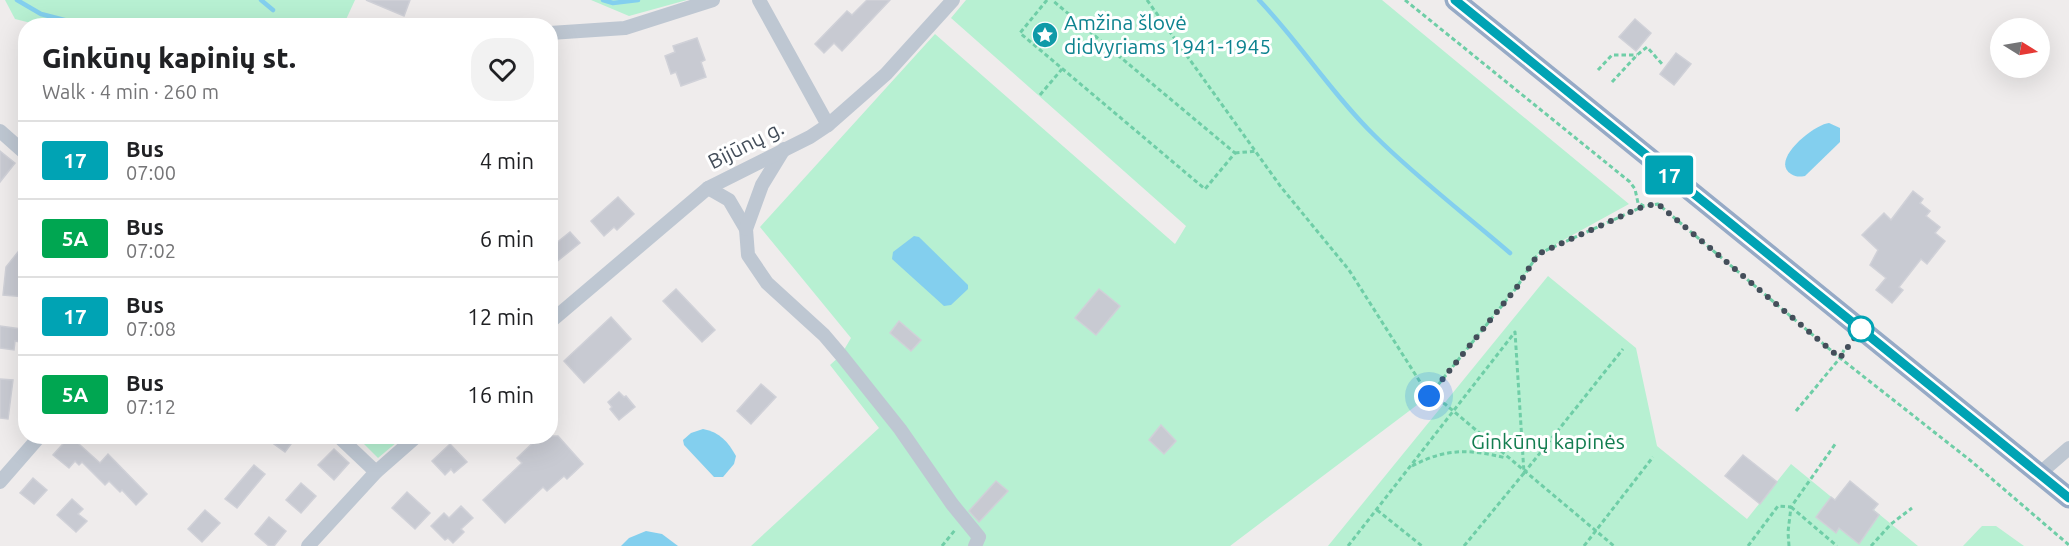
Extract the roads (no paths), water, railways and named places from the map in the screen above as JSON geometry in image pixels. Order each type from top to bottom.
[{"type":"highway","points":[[1455,0],[2069,498]]},
{"type":"street","points":[[558,32],[626,28],[713,0]]},
{"type":"street","points":[[759,0],[828,125]]},
{"type":"street","name":"Bijūnų g.","points":[[558,315],[708,188],[828,125],[886,75],[953,0]]},
{"type":"street","points":[[0,131],[18,147]]},
{"type":"street","points":[[784,148],[762,185],[746,229],[748,255],[767,283],[824,335],[900,429],[979,537],[975,546]]},
{"type":"street","points":[[708,188],[729,200],[746,229]]},
{"type":"street","points":[[0,482],[33,444]]},
{"type":"street","points":[[346,444],[376,472]]},
{"type":"street","points":[[308,546],[376,472],[408,444]]},
{"type":"street","points":[[2039,474],[2069,448]]},
{"type":"water","points":[[1829,123],[1840,128],[1840,142],[1805,176],[1791,174],[1786,168],[1786,160],[1790,152],[1814,129]]},
{"type":"water","points":[[914,236],[919,237],[968,285],[968,289],[951,305],[944,306],[892,259],[893,252]]},
{"type":"water","points":[[703,429],[723,438],[736,456],[734,464],[723,477],[714,477],[684,445],[683,440],[691,433]]},
{"type":"water","points":[[646,531],[662,534],[678,546],[621,546],[629,538]]},
{"type":"waterway","points":[[17,0],[41,14],[57,18]]},
{"type":"waterway","points":[[261,0],[273,10]]},
{"type":"waterway","points":[[603,0],[613,3],[638,0]]},
{"type":"waterway","points":[[1259,0],[1359,120],[1424,181],[1510,253]]},
{"type":"place","name":"Amžina šlovė didvyriams 1941-1945","points":[[1045,35]]},
{"type":"park label","name":"Ginkūnų kapinės","points":[[1548,442]]}]
